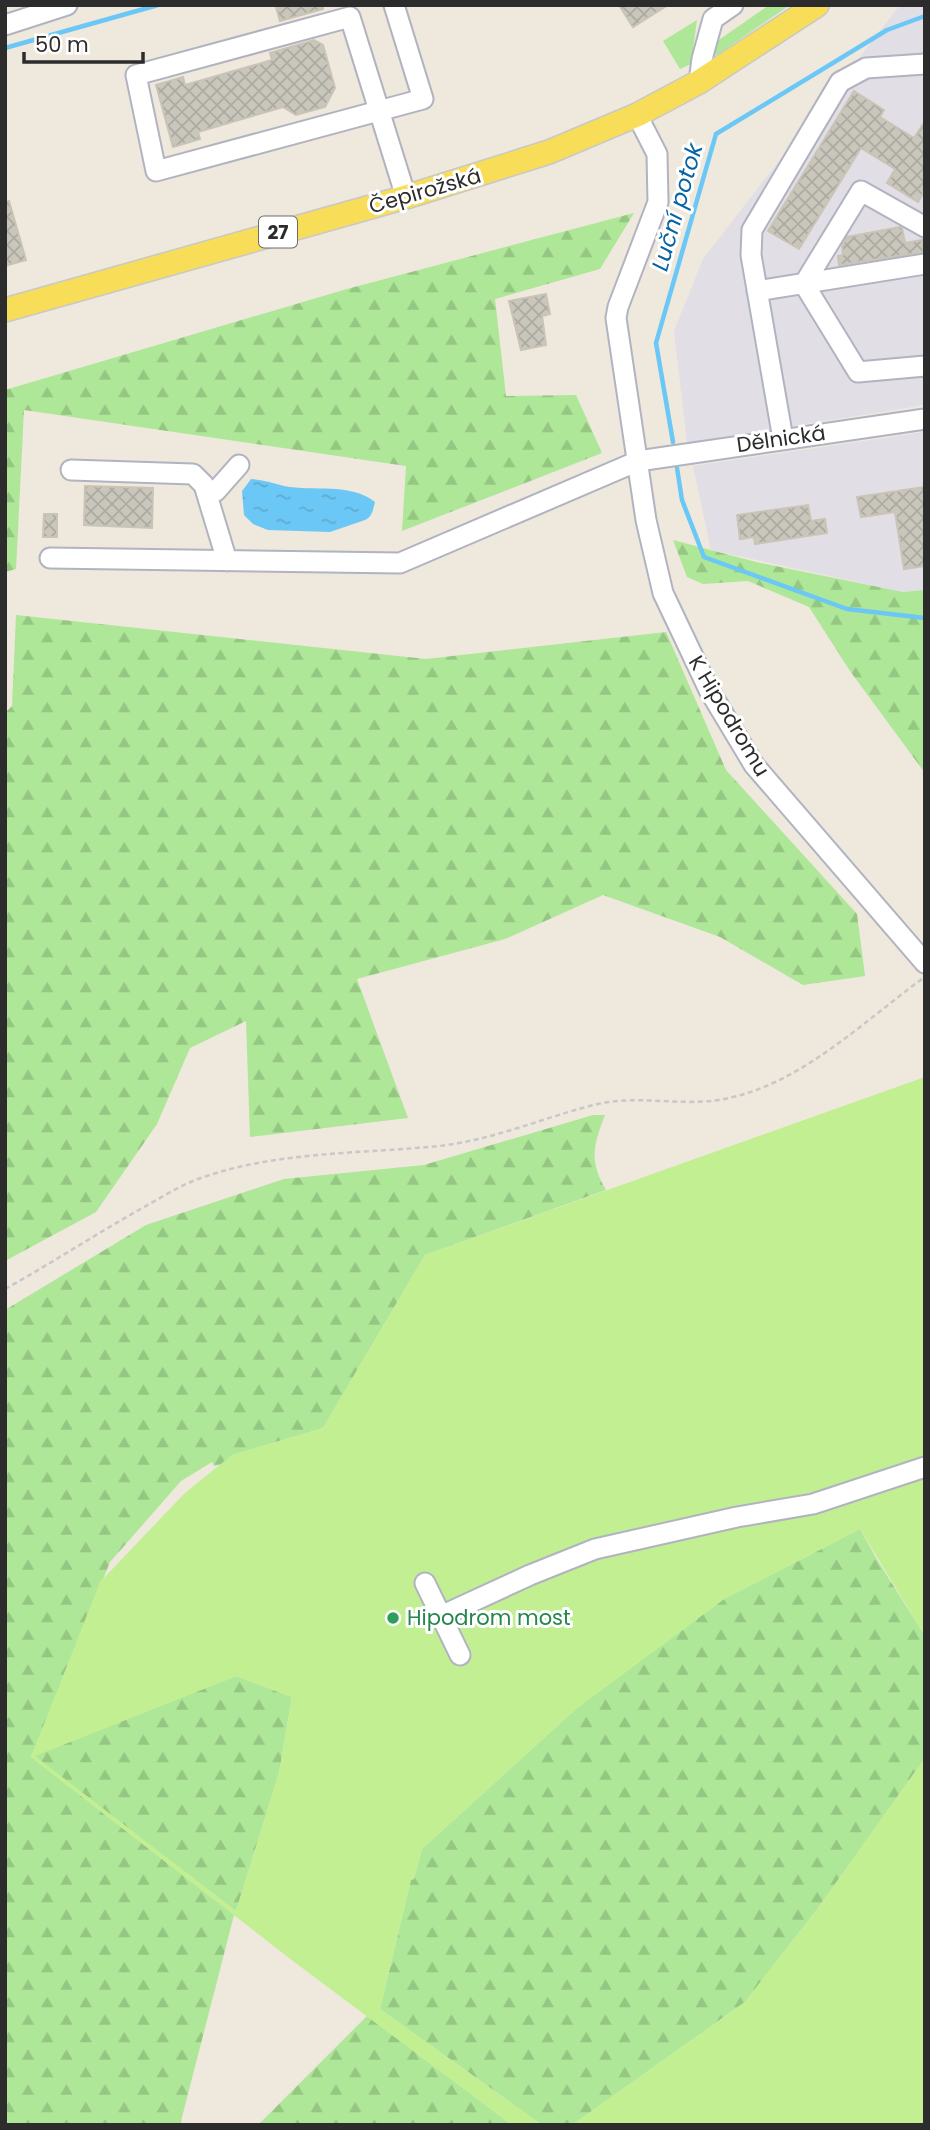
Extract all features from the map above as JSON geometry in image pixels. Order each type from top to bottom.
[{"type":"main road","name":"Čepirožská","points":[[5,310],[406,197],[549,152],[637,115],[699,82],[817,5]]},
{"type":"street","points":[[5,24],[67,5]]},
{"type":"street","points":[[394,5],[423,99],[379,112],[156,170],[136,75],[349,17],[379,112],[406,197]]},
{"type":"street","points":[[699,82],[713,19],[733,5]]},
{"type":"street","points":[[783,439],[751,256],[752,230],[840,82],[866,68],[925,64]]},
{"type":"street","name":"K Hipodromu","points":[[637,115],[657,155],[658,202],[616,318],[646,520],[663,593],[709,690],[754,765],[925,963]]},
{"type":"street","points":[[804,284],[861,191],[925,227]]},
{"type":"street","points":[[757,291],[925,264]]},
{"type":"street","points":[[804,284],[858,372],[925,366]]},
{"type":"street","name":"Dělnická","points":[[50,558],[400,563],[638,461],[925,419]]},
{"type":"street","points":[[208,496],[216,491],[239,465]]},
{"type":"street","points":[[71,470],[193,474],[204,485],[228,561]]},
{"type":"street","points":[[442,1616],[530,1575],[595,1549],[737,1517],[813,1504],[925,1467]]},
{"type":"street","points":[[425,1583],[460,1655]]},
{"type":"path","points":[[5,1289],[158,1199],[198,1179],[258,1164],[306,1156],[463,1142],[599,1104],[717,1100],[746,1093],[791,1073],[829,1049],[925,977]]},
{"type":"shaded area","points":[[900,5],[925,5],[925,405],[687,443],[674,331],[703,259]]},
{"type":"shaded area","points":[[925,432],[925,590],[903,592],[711,550],[693,466]]},
{"type":"green space","points":[[769,5],[790,5],[717,55],[713,53],[716,42]]},
{"type":"green space","points":[[697,20],[691,64],[680,69],[663,41]]},
{"type":"green space","points":[[634,213],[600,269],[495,299],[506,396],[576,395],[602,453],[402,531],[406,466],[24,410],[16,569],[5,572],[5,390],[347,289]]},
{"type":"green space","points":[[673,540],[756,562],[903,592],[925,590],[925,773],[850,671],[809,607],[748,581],[703,584],[687,577]]},
{"type":"green space","points":[[16,615],[426,659],[666,632],[726,770],[857,914],[865,976],[803,985],[720,937],[603,895],[505,939],[357,979],[408,1118],[250,1137],[246,1021],[190,1048],[157,1124],[96,1212],[5,1261],[5,713],[12,706]]},
{"type":"green space","name":"Hipodrom most","points":[[925,1077],[925,1636],[860,1529],[724,1599],[577,1708],[422,1849],[414,1879],[411,1880],[380,2009],[542,2125],[512,2125],[293,1961],[31,1757],[100,1582],[185,1493],[232,1455],[323,1428],[425,1255]],"holes":[[[236,1676],[292,1697],[279,1773],[236,1911],[35,1756]]]},
{"type":"green space","points":[[593,1115],[605,1115],[596,1145],[595,1162],[606,1190],[425,1255],[323,1428],[232,1455],[222,1464],[214,1466],[212,1462],[181,1481],[110,1562],[31,1757],[234,1915],[180,2125],[5,2125],[5,1310],[146,1225],[284,1179],[424,1165]]},
{"type":"green space","points":[[860,1529],[925,1636],[925,1758],[818,1908],[745,2002],[572,2125],[542,2125],[380,2009],[411,1880],[414,1879],[422,1849],[577,1708],[724,1599]]},
{"type":"green space","points":[[236,1676],[292,1697],[279,1773],[236,1911],[34,1756]]},
{"type":"green space","points":[[925,1758],[925,2125],[572,2125],[745,2002],[818,1908]]},
{"type":"green space","points":[[367,2016],[512,2125],[258,2125]]},
{"type":"water","points":[[251,479],[295,488],[354,492],[375,502],[367,519],[330,532],[268,530],[253,524],[244,515],[242,491]]},
{"type":"building","points":[[323,5],[323,9],[280,21],[276,7]]},
{"type":"building","points":[[619,5],[668,5],[633,27]]},
{"type":"building","points":[[314,40],[323,45],[335,88],[325,107],[296,115],[283,107],[198,132],[200,139],[173,147],[156,85],[183,77],[185,85],[272,60],[270,53]]},
{"type":"building","points":[[854,91],[884,110],[880,117],[914,138],[925,121],[925,190],[918,202],[887,183],[895,169],[861,148],[799,249],[768,231]]},
{"type":"building","points":[[9,201],[26,260],[5,266],[5,202]]},
{"type":"building","points":[[900,227],[905,243],[922,240],[924,252],[839,265],[838,256],[843,255],[842,246],[847,237]]},
{"type":"building","points":[[546,294],[550,314],[542,316],[546,345],[521,350],[509,301]]},
{"type":"building","points":[[85,486],[153,488],[152,528],[84,525]]},
{"type":"building","points":[[925,487],[925,566],[904,569],[895,512],[861,517],[857,497]]},
{"type":"building","points":[[808,505],[811,521],[825,519],[827,533],[755,544],[754,537],[740,539],[737,515]]},
{"type":"building","points":[[44,514],[57,514],[57,537],[43,537]]},
{"type":"waterway","name":"Luční potok","points":[[5,48],[158,5]]},
{"type":"waterway","name":"Luční potok","points":[[673,442],[656,343],[716,134],[887,30],[925,16]]},
{"type":"waterway","name":"Luční potok","points":[[677,468],[682,500],[704,557],[847,609],[925,618]]},
{"type":"place","name":"Hipodrom most","points":[[393,1618]]}]
